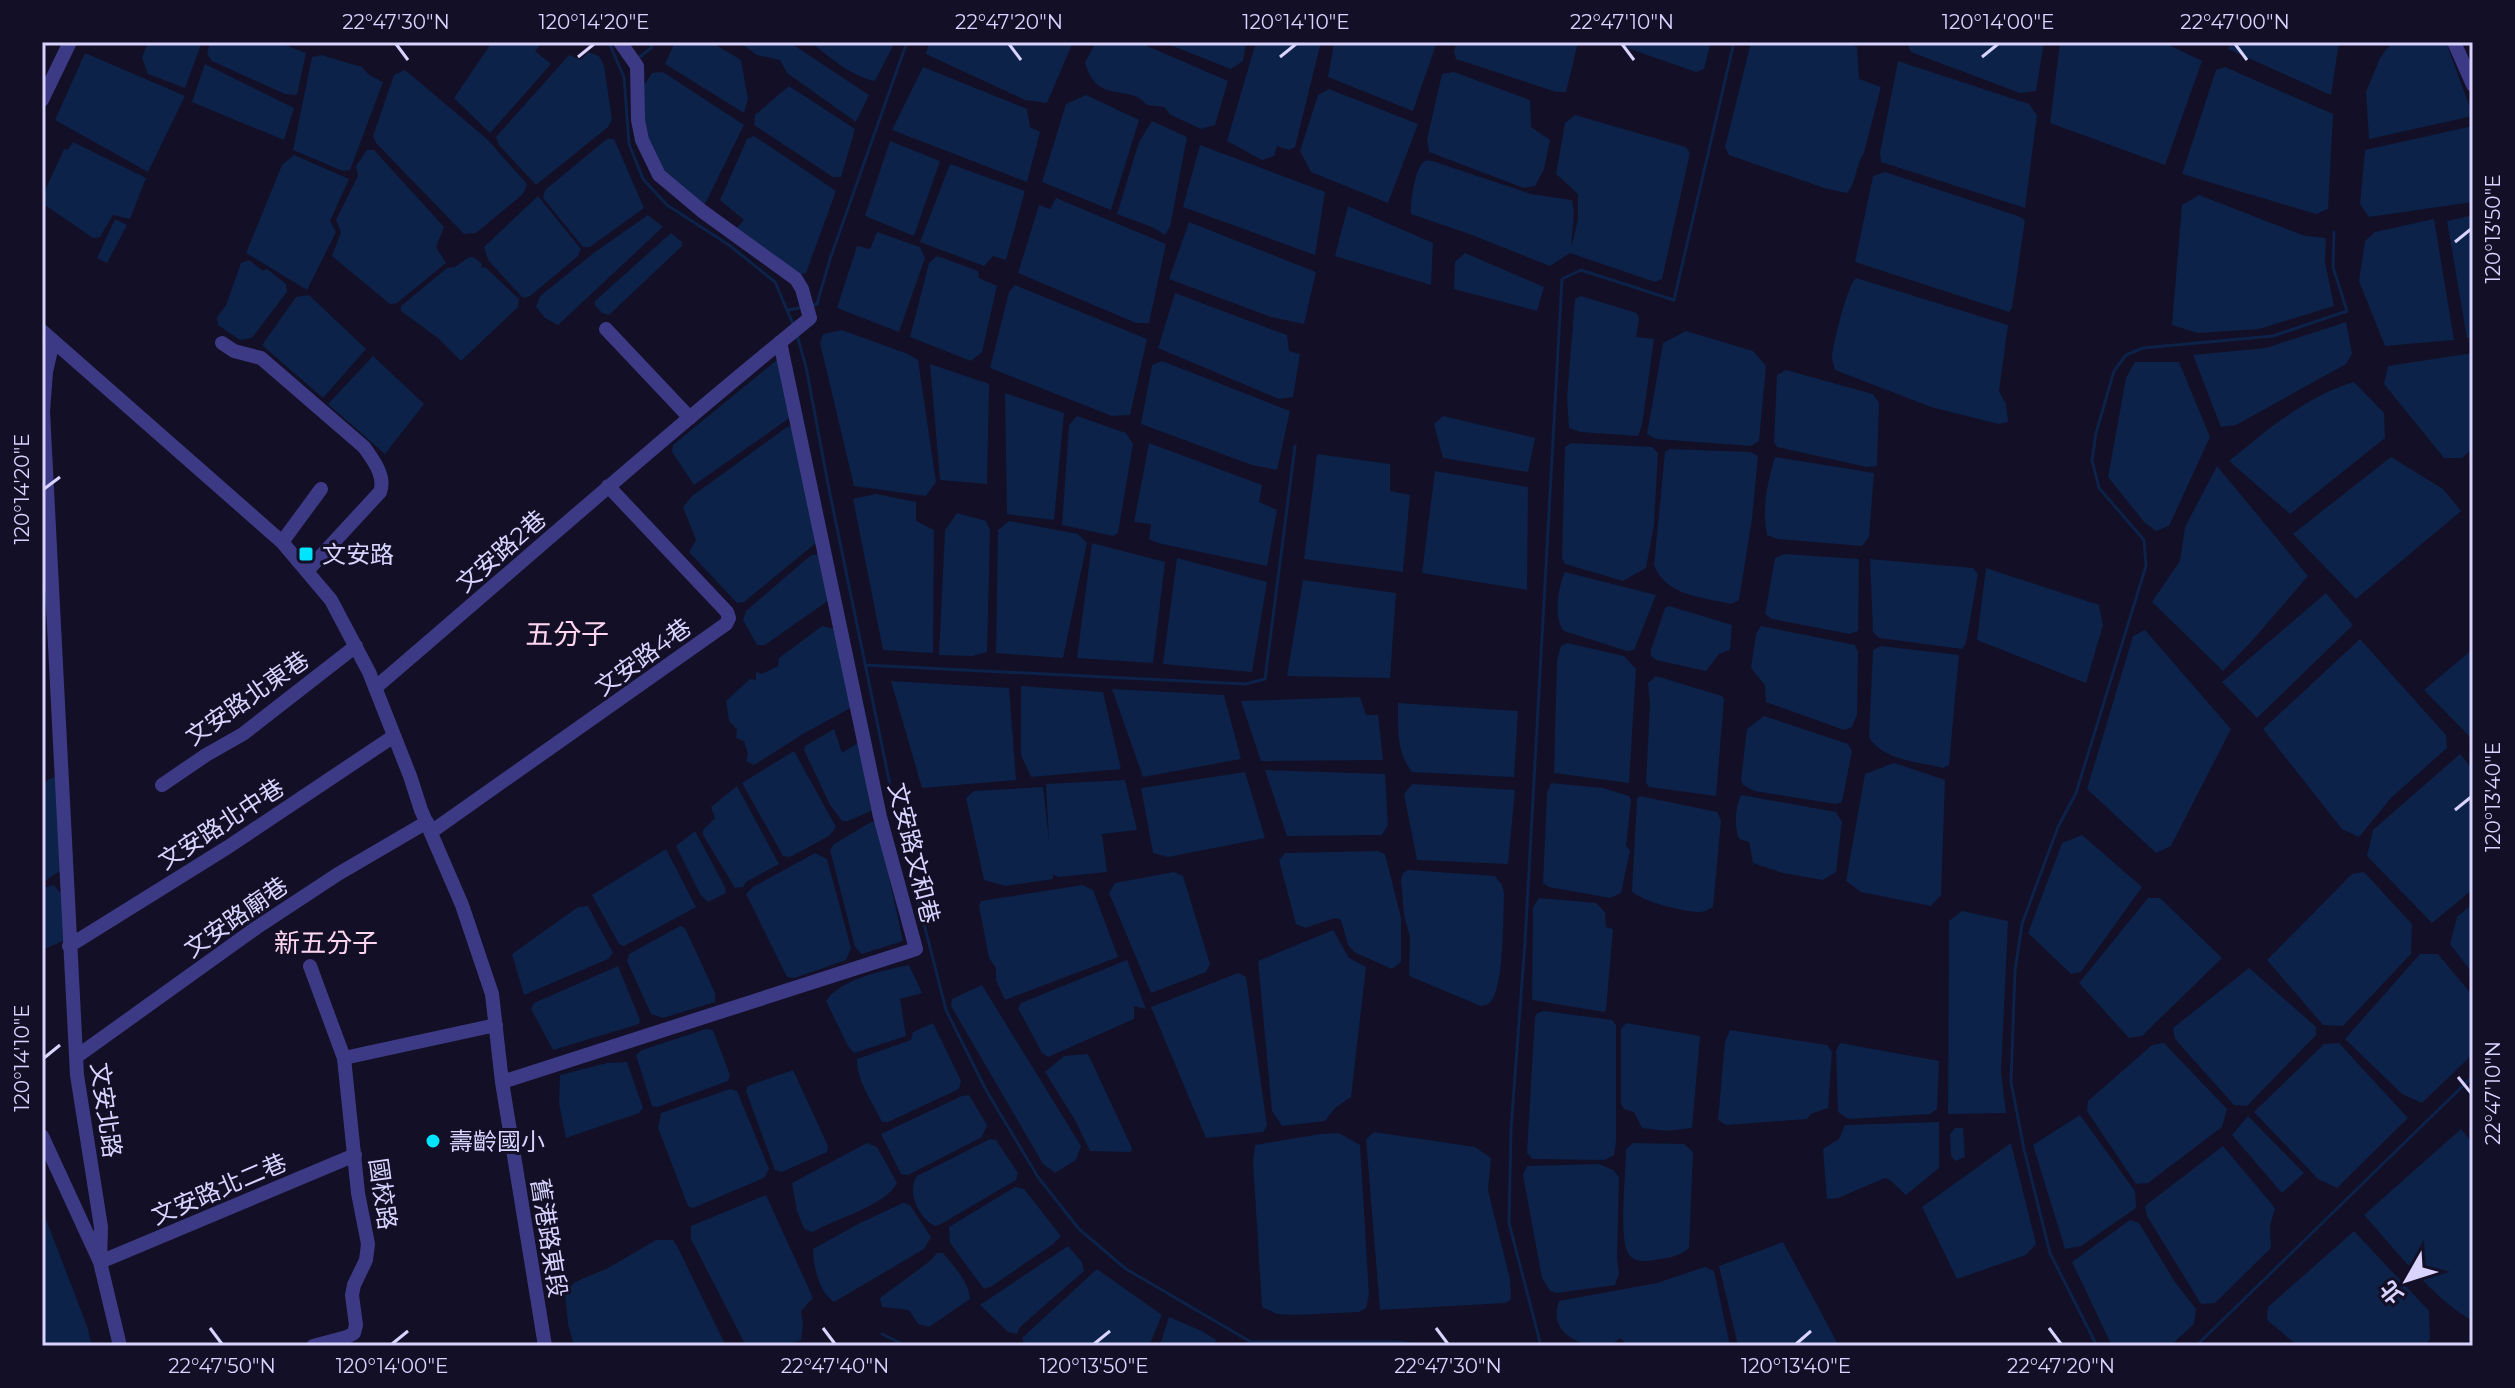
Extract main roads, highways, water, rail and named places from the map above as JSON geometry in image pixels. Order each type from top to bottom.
[{"type":"water","points":[[148,42],[202,42],[185,88],[148,74],[142,58]]},
{"type":"water","points":[[210,42],[277,42],[306,53],[297,95],[285,94],[212,61],[207,54]]},
{"type":"water","points":[[492,42],[542,42],[535,51],[551,64],[490,133],[454,98]]},
{"type":"water","points":[[675,42],[711,42],[741,60],[748,99],[744,113],[665,64]]},
{"type":"water","points":[[739,42],[789,42],[869,95],[856,122],[787,73],[780,60],[757,55]]},
{"type":"water","points":[[810,42],[895,42],[875,81],[849,70]]},
{"type":"water","points":[[929,42],[1073,42],[1047,103],[1025,100],[926,54]]},
{"type":"water","points":[[1096,42],[1138,42],[1228,81],[1215,125],[1201,129],[1171,115],[1164,107],[1147,105],[1140,98],[1097,84],[1085,62]]},
{"type":"water","points":[[1162,42],[1246,42],[1243,61],[1231,69]]},
{"type":"water","points":[[1256,42],[1321,42],[1295,147],[1289,150],[1277,146],[1274,156],[1262,160],[1227,141]]},
{"type":"water","points":[[1334,42],[1437,42],[1413,111],[1328,77]]},
{"type":"water","points":[[1457,42],[1578,42],[1566,92],[1556,92],[1456,59],[1454,51]]},
{"type":"water","points":[[1610,42],[1711,42],[1704,69],[1696,72]]},
{"type":"water","points":[[1751,42],[1844,42],[1857,47],[1859,79],[1881,87],[1864,153],[1847,193],[1729,155],[1725,147]]},
{"type":"water","points":[[1906,42],[2044,42],[2036,91],[2020,93],[1911,52]]},
{"type":"water","points":[[2060,42],[2163,42],[2202,61],[2165,165],[2050,123]]},
{"type":"water","points":[[2231,42],[2339,42],[2331,95],[2228,49]]},
{"type":"water","points":[[2392,42],[2446,42],[2473,116],[2369,139],[2366,92],[2380,58]]},
{"type":"water","points":[[588,52],[599,56],[604,65],[612,120],[608,127],[536,185],[499,145],[496,137],[569,55],[581,60]]},
{"type":"water","points":[[85,53],[185,96],[148,172],[55,120]]},
{"type":"water","points":[[321,55],[362,67],[369,75],[383,82],[350,170],[343,171],[293,150],[312,57]]},
{"type":"water","points":[[1898,61],[2029,104],[2037,115],[2025,208],[1881,162],[1880,153]]},
{"type":"water","points":[[205,64],[294,108],[284,140],[192,102]]},
{"type":"water","points":[[923,67],[1027,109],[1030,127],[1040,132],[1027,182],[892,130]]},
{"type":"water","points":[[2225,67],[2333,114],[2328,209],[2316,214],[2182,174],[2216,70]]},
{"type":"water","points":[[405,70],[487,139],[527,184],[523,194],[476,233],[464,234],[376,143],[373,136],[394,75]]},
{"type":"water","points":[[663,72],[744,125],[705,204],[694,204],[653,160],[639,117],[642,88],[652,73]]},
{"type":"water","points":[[1454,72],[1530,100],[1531,127],[1550,140],[1544,169],[1535,186],[1524,188],[1429,152],[1427,139],[1442,74]]},
{"type":"water","points":[[789,86],[855,129],[841,177],[833,177],[754,125],[755,115]]},
{"type":"water","points":[[1329,89],[1418,124],[1388,203],[1311,172],[1300,151],[1318,95]]},
{"type":"water","points":[[1086,95],[1139,120],[1111,210],[1042,182],[1066,104]]},
{"type":"water","points":[[1575,115],[1686,147],[1690,153],[1662,279],[1655,282],[1570,253],[1550,266],[1411,214],[1418,170],[1425,161],[1432,161],[1531,194],[1572,200],[1571,248],[1578,219],[1578,194],[1556,174],[1565,123]]},
{"type":"water","points":[[1152,121],[1187,137],[1170,227],[1165,235],[1117,214],[1139,142]]},
{"type":"water","points":[[2473,126],[2473,202],[2369,217],[2360,204],[2365,150]]},
{"type":"water","points":[[754,136],[836,191],[806,273],[797,275],[734,231],[744,220],[720,200],[747,139]]},
{"type":"water","points":[[607,139],[614,139],[644,208],[590,247],[583,247],[543,198],[545,190]]},
{"type":"water","points":[[890,141],[940,161],[914,236],[865,216]]},
{"type":"water","points":[[73,142],[146,178],[130,219],[113,215],[100,237],[93,238],[42,203],[64,149],[68,150]]},
{"type":"water","points":[[1200,145],[1325,192],[1315,255],[1183,207]]},
{"type":"water","points":[[367,150],[374,150],[444,227],[436,247],[446,263],[397,303],[390,304],[332,256],[341,232],[336,220],[358,176],[356,166]]},
{"type":"water","points":[[294,155],[349,179],[330,221],[336,232],[307,290],[246,253],[282,165]]},
{"type":"water","points":[[950,164],[1025,191],[1006,260],[993,256],[984,266],[920,242]]},
{"type":"water","points":[[1885,172],[2025,220],[2009,312],[1855,262],[1873,176]]},
{"type":"water","points":[[2199,195],[2305,236],[2326,238],[2325,262],[2334,306],[2259,329],[2198,333],[2172,325],[2182,205]]},
{"type":"water","points":[[538,196],[581,249],[578,256],[530,296],[523,298],[488,260],[484,247]]},
{"type":"water","points":[[1056,198],[1166,244],[1149,323],[1136,323],[1018,273],[1039,205],[1050,209]]},
{"type":"water","points":[[1348,206],[1433,243],[1431,285],[1335,256]]},
{"type":"water","points":[[648,215],[663,227],[558,325],[545,318],[536,307],[540,296]]},
{"type":"water","points":[[2473,215],[2473,337],[2467,338],[2447,221]]},
{"type":"water","points":[[115,219],[127,225],[107,263],[97,258]]},
{"type":"water","points":[[2434,219],[2454,340],[2385,346],[2359,281],[2365,241],[2375,232]]},
{"type":"water","points":[[1189,222],[1316,272],[1304,324],[1271,317],[1169,279]]},
{"type":"water","points":[[877,232],[920,247],[925,258],[899,332],[837,308],[857,246],[870,249]]},
{"type":"water","points":[[671,233],[682,242],[682,246],[609,315],[602,313],[595,301]]},
{"type":"water","points":[[1465,253],[1544,287],[1537,311],[1454,289],[1455,262]]},
{"type":"water","points":[[937,256],[978,271],[979,278],[997,286],[982,352],[971,361],[910,337],[929,263]]},
{"type":"water","points":[[469,257],[475,258],[482,264],[481,268],[485,267],[519,299],[518,307],[461,361],[439,339],[401,311],[401,306],[447,268],[455,267]]},
{"type":"water","points":[[249,260],[286,284],[287,292],[252,338],[240,340],[218,325],[217,317],[226,305],[241,263]]},
{"type":"water","points":[[1856,278],[2008,325],[1999,391],[2006,404],[2008,422],[1999,424],[1931,407],[1835,370],[1832,357],[1835,340]]},
{"type":"water","points":[[1015,285],[1147,339],[1130,415],[1112,416],[990,368],[1009,292]]},
{"type":"water","points":[[1175,293],[1287,335],[1289,351],[1300,354],[1293,397],[1279,399],[1158,348]]},
{"type":"water","points":[[309,295],[366,349],[323,398],[262,345],[296,297]]},
{"type":"water","points":[[1581,296],[1637,313],[1636,337],[1654,339],[1638,436],[1580,432],[1569,428],[1567,397],[1575,299]]},
{"type":"water","points":[[2346,322],[2352,354],[2346,364],[2236,425],[2221,427],[2193,355],[2266,348]]},
{"type":"water","points":[[842,330],[918,360],[936,482],[926,496],[854,486],[820,343],[823,334]]},
{"type":"water","points":[[1686,331],[1753,351],[1766,366],[1759,441],[1751,446],[1656,439],[1647,434],[1663,343]]},
{"type":"water","points":[[2473,353],[2473,448],[2462,458],[2444,458],[2384,384],[2388,366]]},
{"type":"water","points":[[373,356],[424,404],[385,454],[328,404]]},
{"type":"water","points":[[778,359],[791,417],[694,485],[672,452],[673,445]]},
{"type":"water","points":[[1162,361],[1290,411],[1277,470],[1252,465],[1141,424],[1152,365]]},
{"type":"water","points":[[2135,362],[2179,362],[2210,437],[2169,526],[2156,531],[2144,522],[2108,477],[2126,378]]},
{"type":"water","points":[[930,364],[989,384],[987,484],[940,480]]},
{"type":"water","points":[[1786,370],[1873,394],[1879,403],[1877,466],[1867,467],[1777,447],[1774,442],[1777,375]]},
{"type":"water","points":[[2354,382],[2384,413],[2385,438],[2290,514],[2229,461],[2303,405]]},
{"type":"water","points":[[1005,393],[1064,413],[1054,520],[1007,514]]},
{"type":"water","points":[[1077,416],[1126,433],[1133,444],[1118,533],[1113,536],[1062,525],[1069,425]]},
{"type":"water","points":[[1443,416],[1535,438],[1528,472],[1443,458],[1434,424]]},
{"type":"water","points":[[795,425],[817,542],[744,602],[737,603],[689,552],[696,540],[683,507],[692,496],[787,427]]},
{"type":"water","points":[[1149,443],[1262,485],[1259,502],[1277,510],[1267,566],[1149,539],[1151,524],[1134,522]]},
{"type":"water","points":[[1571,443],[1652,447],[1658,453],[1654,525],[1646,568],[1623,581],[1565,564],[1562,558],[1565,447]]},
{"type":"water","points":[[1670,449],[1750,452],[1758,456],[1739,600],[1731,604],[1676,589],[1667,583],[1654,565],[1665,452]]},
{"type":"water","points":[[1317,454],[1390,464],[1390,491],[1410,495],[1403,572],[1304,559]]},
{"type":"water","points":[[1775,457],[1874,473],[1869,537],[1862,546],[1777,539],[1767,535],[1766,496]]},
{"type":"water","points":[[2391,457],[2443,489],[2461,511],[2356,599],[2293,534]]},
{"type":"water","points":[[2217,466],[2308,576],[2223,671],[2152,602],[2180,561],[2185,527]]},
{"type":"water","points":[[1435,471],[1528,487],[1527,590],[1422,573]]},
{"type":"water","points":[[876,494],[916,502],[916,521],[934,530],[933,653],[883,650],[853,499]]},
{"type":"water","points":[[957,513],[986,521],[990,530],[987,652],[972,656],[939,655],[945,530]]},
{"type":"water","points":[[1009,521],[1078,534],[1087,543],[1063,658],[996,653],[998,530]]},
{"type":"water","points":[[1092,543],[1165,562],[1153,663],[1077,658]]},
{"type":"water","points":[[820,554],[829,600],[765,645],[757,645],[743,620],[746,611],[804,561]]},
{"type":"water","points":[[1785,554],[1859,559],[1858,631],[1850,634],[1772,619],[1765,614],[1775,558]]},
{"type":"water","points":[[1177,558],[1267,582],[1252,672],[1163,664]]},
{"type":"water","points":[[1870,559],[1973,568],[1978,574],[1966,643],[1962,649],[1879,638],[1873,632]]},
{"type":"water","points":[[1986,568],[2099,605],[2103,625],[2086,683],[1977,640]]},
{"type":"water","points":[[1565,572],[1656,595],[1634,650],[1627,651],[1564,631],[1559,619],[1558,602]]},
{"type":"water","points":[[1303,580],[1396,593],[1390,678],[1287,676]]},
{"type":"water","points":[[2326,593],[2353,625],[2257,718],[2222,682]]},
{"type":"water","points":[[1669,606],[1732,625],[1730,650],[1719,654],[1706,671],[1656,660],[1651,656],[1651,650],[1665,608]]},
{"type":"water","points":[[822,626],[838,630],[854,706],[754,765],[746,761],[748,754],[744,741],[736,738],[737,729],[729,721],[726,701],[750,679],[756,680],[756,672],[762,674],[778,666],[779,658]]},
{"type":"water","points":[[1761,626],[1855,645],[1858,652],[1857,715],[1852,727],[1844,730],[1766,702],[1765,685],[1751,668],[1756,634]]},
{"type":"water","points":[[2145,630],[2231,729],[2171,846],[2156,853],[2087,789],[2133,636]]},
{"type":"water","points":[[2360,639],[2446,735],[2447,748],[2391,798],[2359,837],[2342,829],[2263,729]]},
{"type":"water","points":[[1567,643],[1624,656],[1636,669],[1629,783],[1554,773],[1557,660],[1561,646]]},
{"type":"water","points":[[1881,646],[1959,655],[1949,765],[1943,768],[1902,759],[1883,751],[1869,737],[1873,650]]},
{"type":"water","points":[[2473,649],[2473,740],[2424,690]]},
{"type":"water","points":[[1656,676],[1724,699],[1716,796],[1649,787],[1646,783],[1648,683]]},
{"type":"water","points":[[891,681],[1009,688],[1016,780],[922,788]]},
{"type":"water","points":[[1021,686],[1103,692],[1121,769],[1031,777],[1021,755]]},
{"type":"water","points":[[1112,689],[1224,695],[1241,759],[1143,777]]},
{"type":"water","points":[[1360,697],[1366,715],[1378,715],[1383,760],[1261,761],[1241,701]]},
{"type":"water","points":[[1398,703],[1518,711],[1514,777],[1412,772],[1401,748]]},
{"type":"water","points":[[1764,716],[1848,744],[1852,751],[1842,802],[1836,804],[1754,791],[1743,785],[1747,729]]},
{"type":"water","points":[[834,729],[842,753],[859,742],[871,811],[848,821],[842,821],[830,805],[804,750],[805,746]]},
{"type":"water","points":[[794,751],[836,827],[829,836],[790,857],[783,856],[742,783]]},
{"type":"water","points":[[2460,754],[2473,770],[2473,889],[2432,923],[2367,856],[2373,830]]},
{"type":"water","points":[[1894,763],[1945,780],[1941,895],[1931,906],[1861,892],[1846,881],[1865,774]]},
{"type":"water","points":[[1265,770],[1385,774],[1388,825],[1382,835],[1287,836]]},
{"type":"water","points":[[1245,772],[1265,838],[1168,857],[1153,853],[1141,788]]},
{"type":"water","points":[[56,777],[60,871],[42,883],[42,786]]},
{"type":"water","points":[[1125,780],[1137,830],[1102,834],[1107,872],[1058,877],[1053,874],[1053,879],[1005,886],[984,880],[966,798],[974,791],[1043,787],[1049,841],[1046,784]]},
{"type":"water","points":[[1551,783],[1603,788],[1629,796],[1626,846],[1630,850],[1621,893],[1610,898],[1549,887],[1543,883],[1547,793]]},
{"type":"water","points":[[1412,784],[1515,790],[1508,864],[1417,860],[1404,794]]},
{"type":"water","points":[[737,786],[779,864],[746,882],[743,887],[735,888],[703,835],[703,830],[715,818],[711,807]]},
{"type":"water","points":[[1741,795],[1836,812],[1842,822],[1836,872],[1823,880],[1783,873],[1753,863],[1749,842],[1739,839],[1736,828],[1736,811]]},
{"type":"water","points":[[1640,796],[1717,812],[1721,820],[1713,907],[1701,912],[1686,911],[1653,902],[1632,891],[1637,799]]},
{"type":"water","points":[[871,822],[877,822],[903,941],[862,954],[855,947],[830,850],[834,844]]},
{"type":"water","points":[[695,831],[725,887],[726,893],[708,902],[700,894],[676,846]]},
{"type":"water","points":[[2082,835],[2142,887],[2081,972],[2071,974],[2028,933],[2062,843]]},
{"type":"water","points":[[666,849],[696,907],[624,946],[619,944],[592,895]]},
{"type":"water","points":[[1377,851],[1385,854],[1401,918],[1401,962],[1392,969],[1354,952],[1348,945],[1341,920],[1335,918],[1305,928],[1296,924],[1279,860],[1285,853]]},
{"type":"water","points":[[815,853],[827,859],[851,948],[846,960],[794,978],[787,977],[746,894],[753,887]]},
{"type":"water","points":[[1408,870],[1495,876],[1502,885],[1501,965],[1496,991],[1488,1004],[1481,1006],[1409,976],[1410,937],[1404,915],[1401,879]]},
{"type":"water","points":[[1174,872],[1183,876],[1210,964],[1206,972],[1151,993],[1109,893],[1115,883]]},
{"type":"water","points":[[2364,872],[2412,924],[2411,954],[2343,1026],[2323,1025],[2267,960],[2352,874]]},
{"type":"water","points":[[54,885],[62,895],[63,941],[42,950],[42,888]]},
{"type":"water","points":[[1082,885],[1093,890],[1118,957],[1005,1000],[996,980],[996,968],[989,958],[979,906],[981,901]]},
{"type":"water","points":[[1539,898],[1596,903],[1605,912],[1606,927],[1613,929],[1604,1012],[1532,1000],[1533,907]]},
{"type":"water","points":[[2148,898],[2160,898],[2222,958],[2142,1036],[2129,1038],[2079,983]]},
{"type":"water","points":[[2473,903],[2473,974],[2450,944],[2457,917]]},
{"type":"water","points":[[588,906],[613,953],[608,959],[524,995],[512,954],[578,907]]},
{"type":"water","points":[[1962,911],[2008,921],[2001,1072],[2006,1113],[1948,1114],[1949,921]]},
{"type":"water","points":[[680,926],[685,928],[715,993],[715,1002],[663,1018],[651,1014],[627,961],[629,954]]},
{"type":"water","points":[[1333,930],[1349,958],[1366,967],[1351,1097],[1335,1108],[1325,1121],[1282,1126],[1272,1111],[1258,961]]},
{"type":"water","points":[[2420,954],[2438,954],[2473,996],[2473,1054],[2422,1103],[2402,1094],[2345,1039]]},
{"type":"water","points":[[1127,960],[1146,1009],[1134,1006],[1134,1019],[1048,1057],[1042,1053],[1018,1008],[1021,1003]]},
{"type":"water","points":[[909,965],[922,993],[900,999],[906,1036],[854,1053],[826,1001],[852,981]]},
{"type":"water","points":[[618,966],[639,1024],[553,1050],[531,1009],[534,1003]]},
{"type":"water","points":[[2249,968],[2316,1027],[2316,1035],[2247,1106],[2234,1105],[2175,1039],[2173,1028]]},
{"type":"water","points":[[1238,973],[1246,977],[1267,1126],[1263,1132],[1206,1138],[1151,1007]]},
{"type":"water","points":[[982,985],[1081,1146],[1076,1160],[1055,1173],[1043,1164],[951,1006],[952,999]]},
{"type":"water","points":[[1544,1011],[1612,1020],[1616,1025],[1616,1141],[1614,1155],[1605,1160],[1533,1159],[1527,1153],[1535,1017]]},
{"type":"water","points":[[933,1023],[961,1081],[959,1089],[882,1122],[862,1083],[857,1059],[911,1040],[913,1032]]},
{"type":"water","points":[[1626,1023],[1700,1036],[1692,1128],[1667,1131],[1642,1128],[1634,1112],[1624,1109],[1621,1104],[1621,1029]]},
{"type":"water","points":[[706,1029],[713,1030],[730,1075],[728,1081],[657,1107],[652,1106],[636,1055],[642,1050]]},
{"type":"water","points":[[1730,1030],[1827,1045],[1832,1052],[1828,1108],[1811,1114],[1807,1119],[1726,1125],[1718,1120],[1725,1042]]},
{"type":"water","points":[[1840,1043],[1939,1061],[1937,1109],[1930,1114],[1848,1119],[1838,1112],[1836,1051]]},
{"type":"water","points":[[2164,1043],[2227,1109],[2222,1127],[2148,1183],[2136,1184],[2087,1111],[2088,1101],[2152,1045]]},
{"type":"water","points":[[2339,1043],[2408,1118],[2337,1188],[2318,1179],[2254,1112],[2324,1044]]},
{"type":"water","points":[[1088,1054],[1132,1148],[1131,1152],[1090,1151],[1045,1072],[1064,1056]]},
{"type":"water","points":[[627,1062],[643,1108],[639,1113],[566,1138],[559,1103],[560,1075],[607,1063]]},
{"type":"water","points":[[793,1070],[828,1146],[827,1152],[782,1172],[775,1170],[746,1091],[748,1086]]},
{"type":"water","points":[[730,1089],[737,1091],[769,1169],[764,1178],[693,1208],[688,1206],[658,1128],[661,1113]]},
{"type":"water","points":[[969,1095],[987,1125],[982,1137],[908,1175],[901,1174],[881,1134]]},
{"type":"water","points":[[2080,1115],[2135,1191],[2136,1208],[2081,1246],[2065,1249],[2033,1145]]},
{"type":"water","points":[[2248,1116],[2304,1173],[2282,1193],[2232,1135]]},
{"type":"water","points":[[1939,1122],[1939,1168],[1906,1195],[1885,1178],[1838,1198],[1827,1199],[1823,1149],[1839,1139],[1845,1125]]},
{"type":"water","points":[[1955,1128],[1963,1128],[1965,1157],[1955,1161],[1951,1156],[1950,1134]]},
{"type":"water","points":[[2461,1129],[2473,1143],[2473,1321],[2444,1301],[2364,1215]]},
{"type":"water","points":[[1374,1132],[1475,1147],[1491,1158],[1488,1190],[1510,1279],[1511,1299],[1506,1303],[1380,1310],[1366,1139]]},
{"type":"water","points":[[1339,1133],[1360,1145],[1369,1295],[1366,1308],[1359,1312],[1277,1314],[1262,1307],[1253,1162],[1255,1145]]},
{"type":"water","points":[[990,1139],[996,1140],[1018,1173],[1016,1180],[941,1224],[935,1226],[929,1222],[919,1211],[914,1197],[917,1176]]},
{"type":"water","points":[[867,1143],[877,1147],[897,1183],[871,1205],[813,1232],[804,1229],[792,1183]]},
{"type":"water","points":[[1633,1143],[1684,1144],[1693,1152],[1689,1248],[1677,1255],[1642,1261],[1627,1251],[1623,1216],[1626,1149]]},
{"type":"water","points":[[2011,1143],[2036,1244],[2026,1255],[1957,1279],[1922,1207]]},
{"type":"water","points":[[2223,1146],[2275,1208],[2270,1226],[2271,1248],[2215,1303],[2201,1304],[2147,1216],[2145,1206]]},
{"type":"water","points":[[1599,1164],[1613,1170],[1619,1177],[1619,1274],[1615,1285],[1557,1293],[1550,1291],[1542,1278],[1523,1175],[1527,1166]]},
{"type":"water","points":[[1015,1187],[1024,1189],[1061,1236],[984,1289],[950,1243],[949,1227]]},
{"type":"water","points":[[766,1195],[813,1298],[801,1311],[801,1340],[784,1346],[746,1346],[691,1239],[691,1226]]},
{"type":"water","points":[[903,1203],[910,1205],[931,1237],[924,1249],[834,1302],[824,1292],[818,1278],[813,1249]]},
{"type":"water","points":[[42,1209],[87,1326],[92,1346],[42,1346]]},
{"type":"water","points":[[2130,1220],[2139,1223],[2175,1282],[2196,1309],[2194,1324],[2170,1346],[2112,1346],[2072,1262]]},
{"type":"water","points":[[2354,1231],[2429,1311],[2430,1339],[2424,1346],[2298,1346],[2267,1320],[2268,1307]]},
{"type":"water","points":[[656,1240],[673,1240],[677,1246],[726,1346],[574,1346],[565,1292],[575,1282],[608,1268]]},
{"type":"water","points":[[1783,1242],[1837,1346],[1738,1346],[1719,1266]]},
{"type":"water","points":[[1068,1246],[1082,1262],[1084,1271],[1020,1327],[1017,1334],[1008,1332],[980,1305]]},
{"type":"water","points":[[937,1253],[943,1253],[960,1274],[970,1299],[929,1327],[918,1324],[909,1310],[882,1307],[880,1298]]},
{"type":"water","points":[[1705,1267],[1714,1271],[1730,1346],[1629,1346],[1620,1338],[1608,1346],[1596,1347],[1575,1340],[1558,1324],[1556,1314],[1559,1301],[1657,1283]]},
{"type":"water","points":[[1097,1269],[1162,1315],[1149,1346],[1024,1344],[1022,1338]]},
{"type":"water","points":[[1169,1317],[1216,1340],[1214,1346],[1163,1346],[1161,1342]]},
{"type":"waterway","points":[[604,42],[610,45],[624,77],[629,144],[643,179],[667,205],[729,245],[775,282],[793,324]]},
{"type":"waterway","points":[[637,59],[654,42]]},
{"type":"waterway","points":[[811,306],[817,304],[907,42]]},
{"type":"waterway","points":[[1541,1346],[1509,1223],[1511,1129],[1525,942],[1562,279],[1581,270],[1674,300],[1734,42]]},
{"type":"waterway","points":[[2097,1346],[2050,1253],[2011,1082],[2015,971],[2022,924],[2058,827],[2076,793],[2146,566],[2144,540],[2099,488],[2092,460],[2096,433],[2114,371],[2126,355],[2143,348],[2273,336],[2347,311],[2333,267],[2334,232]]},
{"type":"waterway","points":[[789,310],[803,307]]},
{"type":"waterway","points":[[797,335],[896,814],[946,1010],[986,1090],[1038,1177],[1079,1229],[1126,1269],[1251,1342],[1397,1342],[1429,1346]]},
{"type":"waterway","points":[[865,665],[1245,684],[1265,679],[1295,446]]},
{"type":"waterway","points":[[2196,1346],[2473,1076]]},
{"type":"waterway","points":[[882,1334],[906,1346]]},
{"type":"place","name":"文安路","points":[[306,554]]},
{"type":"place","name":"壽齡國小","points":[[433,1141]]},
{"type":"district","name":"五分子","points":[[567,634]]},
{"type":"district","name":"新五分子","points":[[326,943]]}]
